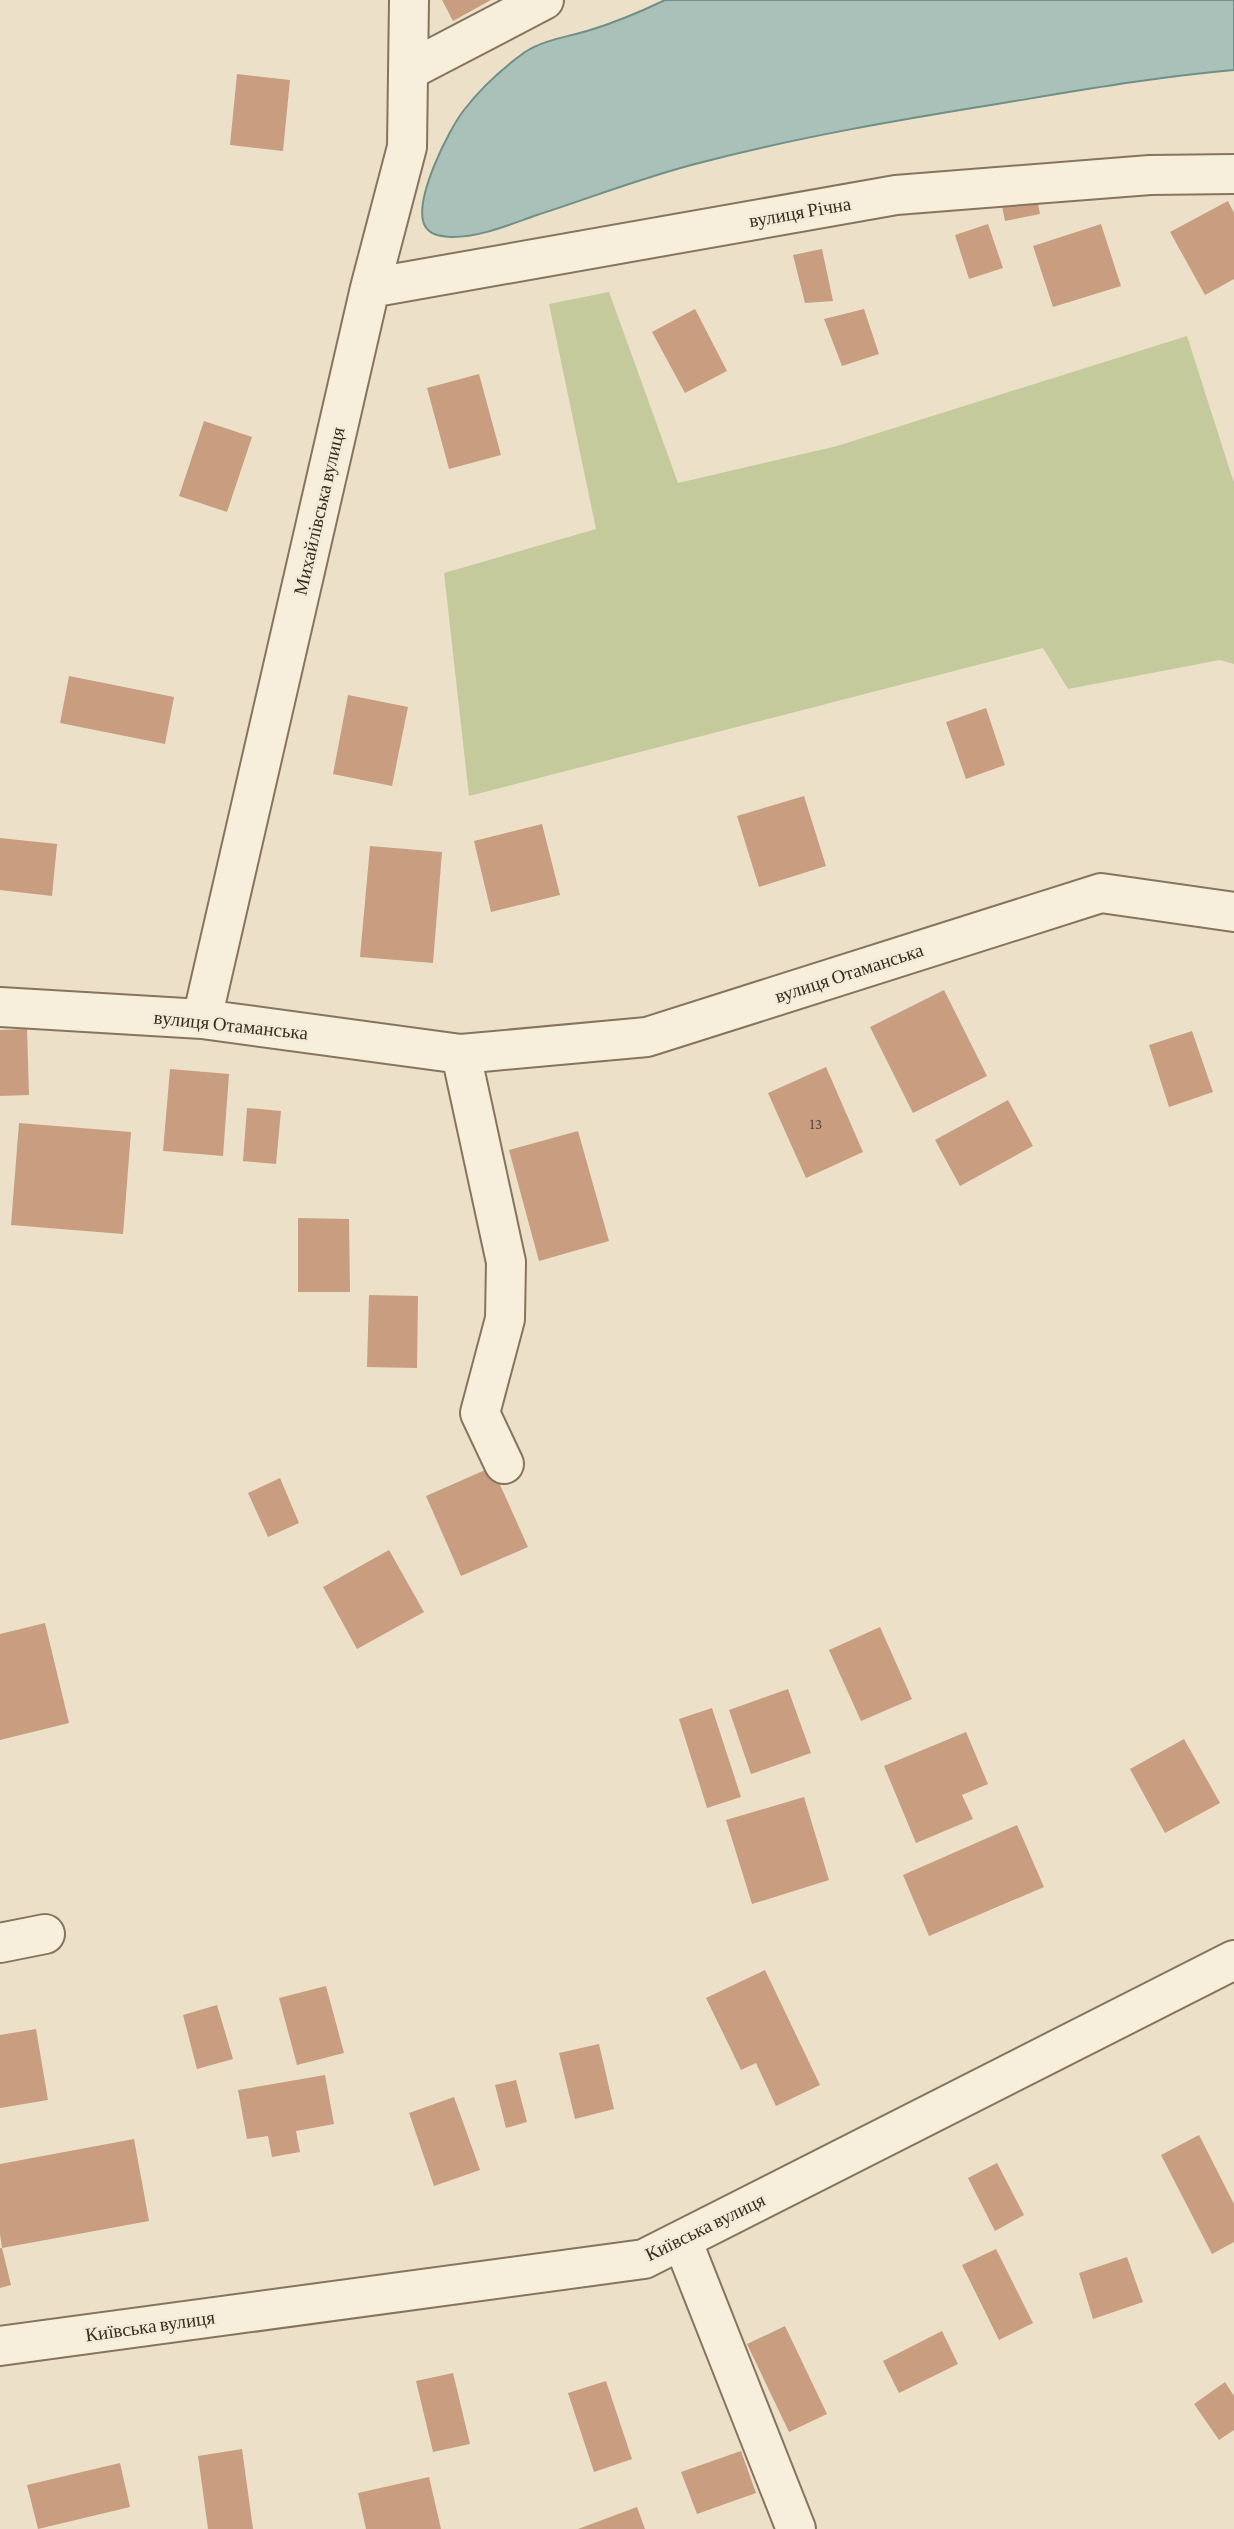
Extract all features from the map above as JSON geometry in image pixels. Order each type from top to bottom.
[{"type":"street","name":"Михайлівська вулиця","points":[[202,1019],[370,288],[407,147],[409,0]]},
{"type":"street","points":[[408,71],[544,0]]},
{"type":"street","name":"вулиця Річна","points":[[370,288],[895,195],[1150,175],[1234,174]]},
{"type":"street","name":"вулиця Отаманська","points":[[0,1007],[202,1019],[461,1055],[647,1037],[1101,893],[1234,912]]},
{"type":"street","points":[[461,1055],[506,1262],[505,1320],[480,1413],[504,1464]]},
{"type":"street","points":[[0,1943],[45,1934]]},
{"type":"street","name":"Київська вулиця","points":[[0,2346],[644,2259],[1234,1960]]},
{"type":"street","points":[[682,2240],[796,2529]]},
{"type":"green space","points":[[609,292],[678,483],[837,446],[1187,336],[1234,483],[1234,664],[1220,660],[1068,689],[1043,648],[469,796],[444,573],[596,529],[549,304]]},
{"type":"water","points":[[665,0],[1234,0],[1234,70],[1115,85],[849,130],[682,168],[483,233],[450,237],[427,229],[422,215],[434,166],[457,119],[493,79],[532,48],[607,24]]},
{"type":"building","points":[[442,0],[491,0],[453,21]]},
{"type":"building","points":[[237,74],[290,80],[283,151],[230,145]]},
{"type":"building","points":[[1036,193],[1040,214],[1005,221],[1001,201]]},
{"type":"building","points":[[1228,201],[1234,213],[1234,279],[1205,295],[1170,232]]},
{"type":"building","points":[[988,224],[1003,268],[969,279],[955,235]]},
{"type":"building","points":[[1101,224],[1121,286],[1053,307],[1033,246]]},
{"type":"building","points":[[822,249],[833,301],[805,303],[793,255]]},
{"type":"building","points":[[695,309],[727,371],[685,393],[652,332]]},
{"type":"building","points":[[864,309],[879,354],[842,366],[824,319]]},
{"type":"building","points":[[479,374],[501,455],[449,469],[427,388]]},
{"type":"building","points":[[204,421],[252,437],[227,512],[179,496]]},
{"type":"building","points":[[69,676],[174,697],[165,744],[60,723]]},
{"type":"building","points":[[348,695],[408,707],[392,786],[333,774]]},
{"type":"building","points":[[986,708],[1005,765],[966,779],[946,722]]},
{"type":"building","points":[[804,796],[826,866],[759,887],[737,816]]},
{"type":"building","points":[[542,824],[560,895],[491,912],[474,841]]},
{"type":"building","points":[[0,838],[57,844],[52,896],[0,890]]},
{"type":"building","points":[[370,846],[442,852],[433,963],[360,957]]},
{"type":"building","points":[[944,990],[987,1076],[913,1113],[870,1027]]},
{"type":"building","points":[[27,1029],[29,1095],[0,1096],[0,1030]]},
{"type":"building","points":[[1192,1031],[1213,1092],[1169,1107],[1149,1045]]},
{"type":"building","points":[[826,1067],[863,1152],[806,1178],[768,1093]]},
{"type":"building","points":[[170,1069],[229,1074],[223,1156],[163,1151]]},
{"type":"building","points":[[1008,1100],[1033,1146],[960,1186],[935,1140]]},
{"type":"building","points":[[247,1108],[281,1111],[276,1164],[243,1161]]},
{"type":"building","points":[[19,1123],[131,1132],[123,1234],[11,1225]]},
{"type":"building","points":[[578,1131],[609,1241],[539,1261],[509,1150]]},
{"type":"building","points":[[298,1218],[349,1219],[350,1292],[298,1292]]},
{"type":"building","points":[[369,1295],[418,1296],[417,1368],[367,1367]]},
{"type":"building","points":[[492,1467],[528,1547],[461,1576],[426,1496]]},
{"type":"building","points":[[280,1478],[299,1523],[268,1537],[248,1493]]},
{"type":"building","points":[[389,1550],[424,1612],[357,1649],[323,1587]]},
{"type":"building","points":[[45,1623],[69,1723],[0,1740],[0,1634]]},
{"type":"building","points":[[880,1627],[912,1699],[861,1721],[829,1650]]},
{"type":"building","points":[[788,1689],[811,1753],[751,1774],[729,1710]]},
{"type":"building","points":[[712,1708],[741,1797],[707,1808],[679,1719]]},
{"type":"building","points":[[966,1732],[988,1784],[962,1795],[973,1819],[916,1843],[884,1766]]},
{"type":"building","points":[[1184,1739],[1220,1803],[1165,1833],[1130,1769]]},
{"type":"building","points":[[804,1797],[829,1880],[752,1904],[726,1820]]},
{"type":"building","points":[[1017,1825],[1044,1887],[929,1936],[903,1875]]},
{"type":"building","points":[[765,1970],[820,2085],[776,2106],[756,2063],[741,2070],[706,1998]]},
{"type":"building","points":[[326,1986],[344,2053],[297,2065],[279,1998]]},
{"type":"building","points":[[217,2005],[233,2059],[197,2069],[183,2015]]},
{"type":"building","points":[[36,2029],[48,2100],[0,2108],[0,2035]]},
{"type":"building","points":[[599,2044],[614,2109],[575,2119],[559,2053]]},
{"type":"building","points":[[325,2075],[334,2124],[296,2131],[300,2152],[272,2157],[268,2136],[247,2139],[238,2090]]},
{"type":"building","points":[[516,2080],[527,2122],[506,2128],[495,2085]]},
{"type":"building","points":[[454,2097],[480,2170],[434,2186],[409,2113]]},
{"type":"building","points":[[1199,2135],[1234,2204],[1234,2242],[1212,2254],[1161,2155]]},
{"type":"building","points":[[134,2139],[149,2221],[2,2248],[0,2164]]},
{"type":"building","points":[[997,2163],[1024,2215],[995,2231],[968,2178]]},
{"type":"building","points":[[0,2248],[11,2285],[0,2288]]},
{"type":"building","points":[[996,2249],[1033,2323],[999,2340],[962,2265]]},
{"type":"building","points":[[1127,2257],[1143,2302],[1093,2319],[1079,2273]]},
{"type":"building","points":[[785,2326],[827,2414],[789,2432],[747,2344]]},
{"type":"building","points":[[942,2331],[958,2364],[899,2393],[883,2361]]},
{"type":"building","points":[[453,2373],[470,2444],[433,2452],[416,2381]]},
{"type":"building","points":[[606,2381],[632,2459],[594,2472],[568,2393]]},
{"type":"building","points":[[1225,2382],[1234,2396],[1234,2430],[1219,2440],[1194,2404]]},
{"type":"building","points":[[242,2449],[253,2529],[208,2529],[198,2456]]},
{"type":"building","points":[[741,2451],[756,2493],[697,2514],[681,2472]]},
{"type":"building","points":[[120,2463],[130,2507],[38,2529],[27,2485]]},
{"type":"building","points":[[429,2477],[441,2529],[366,2529],[358,2493]]},
{"type":"building","points":[[637,2507],[645,2529],[578,2529]]}]
